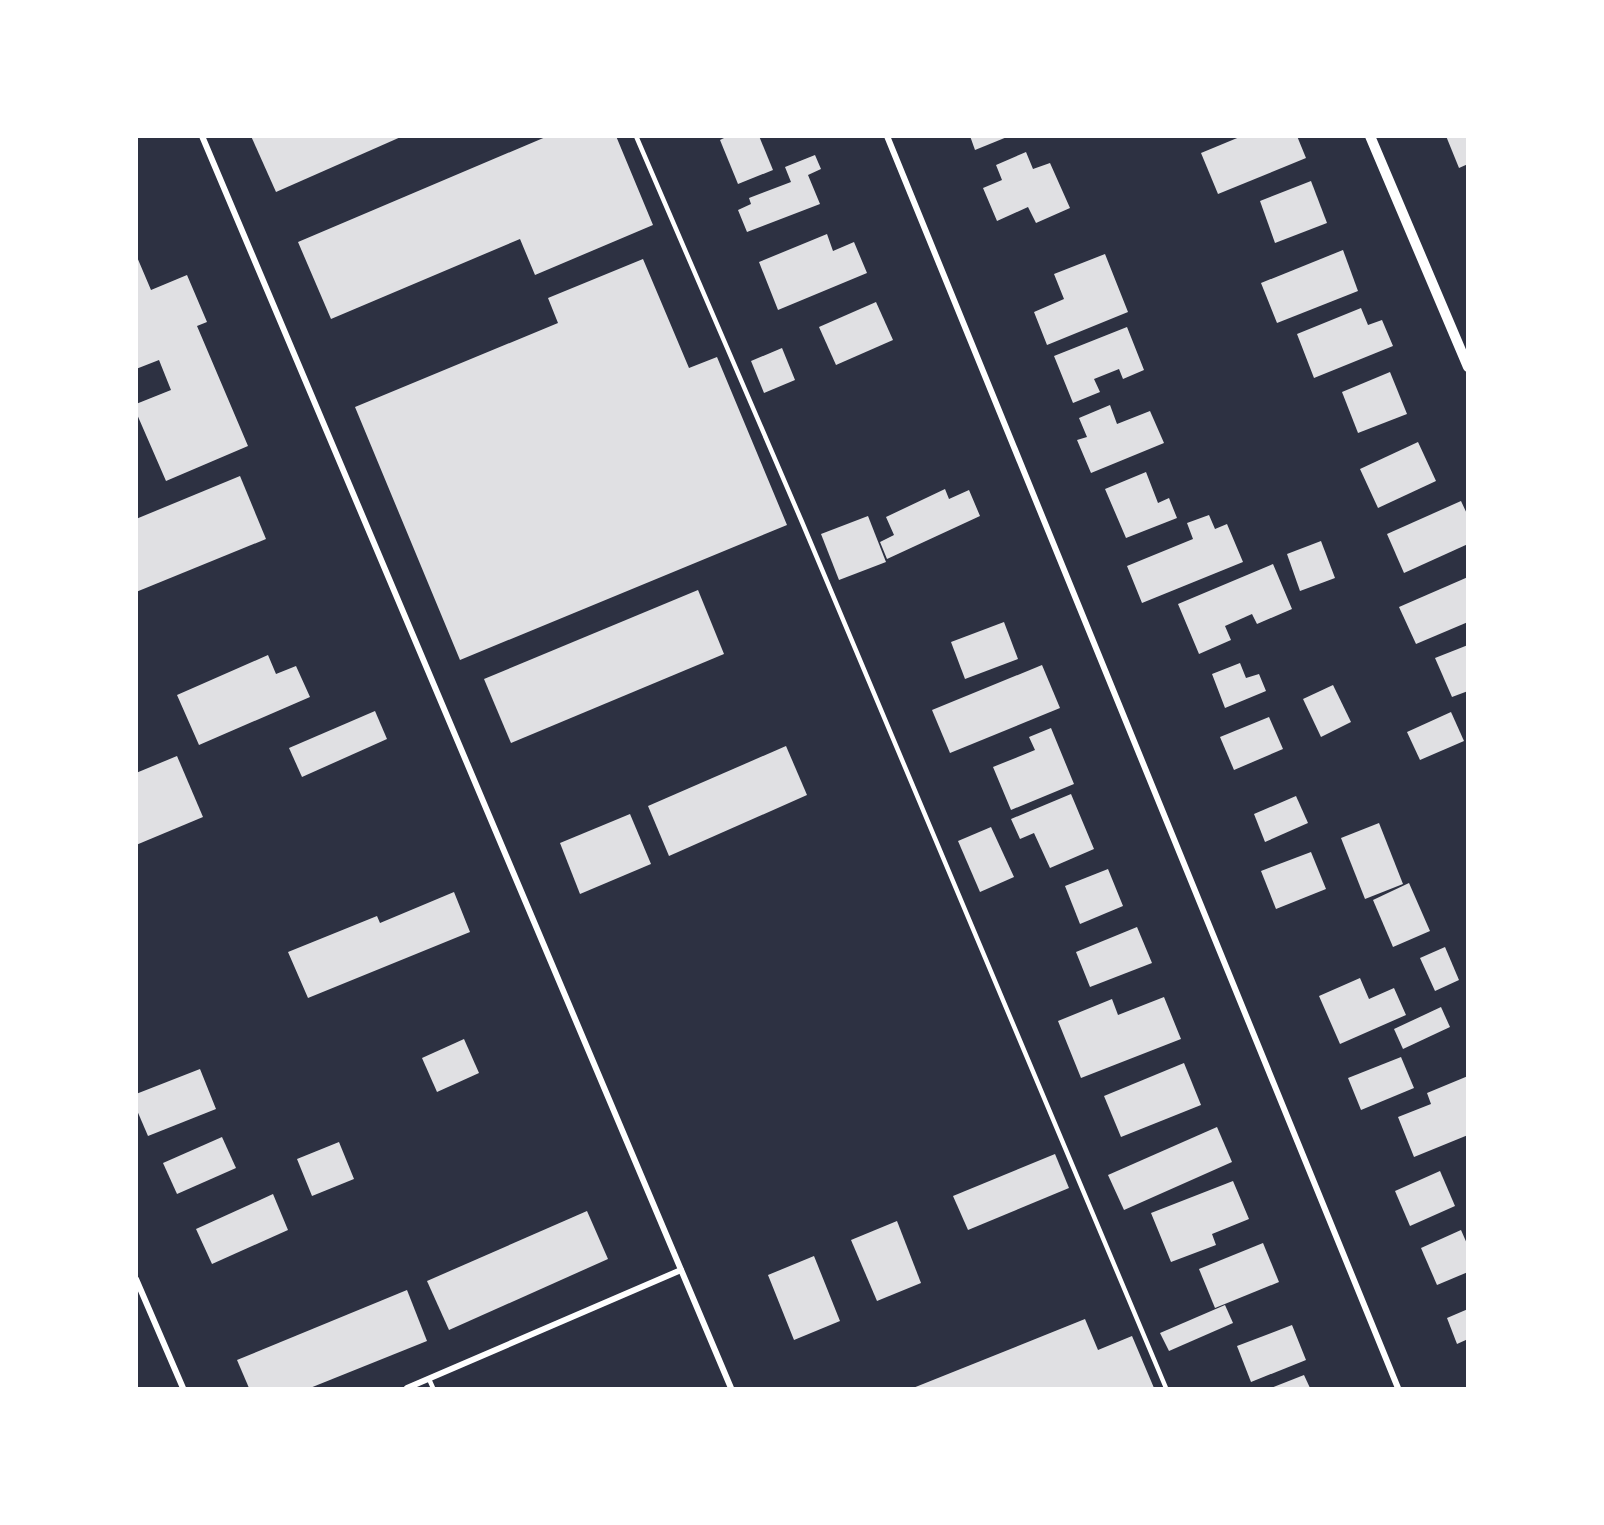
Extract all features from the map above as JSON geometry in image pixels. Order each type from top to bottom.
[{"type":"street","points":[[202,136],[731,1389]]},
{"type":"street","points":[[887,136],[1398,1389]]},
{"type":"street","points":[[1370,136],[1467,367]]},
{"type":"street","points":[[407,1389],[681,1270]]},
{"type":"street","points":[[136,1279],[183,1389]]},
{"type":"lane","points":[[636,136],[807,533],[1166,1389]]},
{"type":"lane","points":[[429,1379],[433,1389]]},
{"type":"building","points":[[251,136],[403,136],[276,192]]},
{"type":"building","points":[[548,136],[616,136],[653,225],[535,275],[520,239],[331,319],[298,242]]},
{"type":"building","points":[[728,136],[759,136],[773,170],[738,184],[720,140]]},
{"type":"building","points":[[970,136],[1007,136],[1007,137],[975,150]]},
{"type":"building","points":[[1242,136],[1297,136],[1306,158],[1218,194],[1201,153]]},
{"type":"building","points":[[1446,136],[1468,136],[1468,164],[1459,168]]},
{"type":"building","points":[[1026,152],[1033,169],[1050,163],[1070,208],[1036,223],[1028,207],[997,221],[983,188],[1002,180],[996,165]]},
{"type":"building","points":[[815,155],[821,169],[808,175],[820,204],[747,232],[738,210],[751,204],[749,198],[791,182],[785,167]]},
{"type":"building","points":[[1311,181],[1327,223],[1275,243],[1260,201]]},
{"type":"building","points":[[827,234],[833,251],[854,242],[867,273],[778,310],[759,262]]},
{"type":"building","points":[[1343,250],[1358,291],[1277,323],[1261,283]]},
{"type":"building","points":[[1105,254],[1128,312],[1047,345],[1034,312],[1064,299],[1054,274]]},
{"type":"building","points":[[137,257],[151,290],[187,275],[207,322],[197,326],[248,446],[166,481],[136,412],[136,404],[171,390],[159,360],[136,369]]},
{"type":"building","points":[[643,259],[689,368],[717,357],[787,525],[460,660],[355,407],[558,323],[548,298]]},
{"type":"building","points":[[876,302],[893,340],[836,365],[819,327]]},
{"type":"building","points":[[1361,308],[1368,325],[1382,320],[1393,346],[1314,378],[1297,334]]},
{"type":"building","points":[[1127,327],[1144,370],[1123,379],[1119,369],[1094,379],[1100,392],[1073,403],[1054,356]]},
{"type":"building","points":[[782,348],[795,380],[764,393],[751,361]]},
{"type":"building","points":[[1390,372],[1407,414],[1358,433],[1342,392]]},
{"type":"building","points":[[1110,405],[1117,424],[1150,411],[1164,443],[1091,473],[1077,440],[1087,437],[1079,418]]},
{"type":"building","points":[[1418,442],[1436,481],[1378,508],[1360,469]]},
{"type":"building","points":[[1146,472],[1158,503],[1169,498],[1177,518],[1126,538],[1105,489]]},
{"type":"building","points":[[240,476],[266,539],[136,592],[136,519]]},
{"type":"building","points":[[945,489],[949,499],[969,490],[980,516],[887,559],[880,542],[894,535],[886,517]]},
{"type":"building","points":[[1461,501],[1468,516],[1468,544],[1404,573],[1387,534]]},
{"type":"building","points":[[1209,515],[1215,529],[1227,524],[1243,562],[1142,603],[1127,566],[1193,539],[1187,523]]},
{"type":"building","points":[[868,516],[886,562],[839,580],[821,534]]},
{"type":"building","points":[[1321,541],[1335,578],[1300,591],[1287,554]]},
{"type":"building","points":[[1273,564],[1292,609],[1257,624],[1252,614],[1225,626],[1231,640],[1199,654],[1178,604]]},
{"type":"building","points":[[1468,577],[1468,622],[1416,644],[1399,607]]},
{"type":"building","points":[[698,590],[724,654],[511,743],[484,679]]},
{"type":"building","points":[[1004,622],[1018,659],[965,679],[951,642]]},
{"type":"building","points":[[1468,645],[1468,691],[1452,697],[1435,658]]},
{"type":"building","points":[[268,655],[276,674],[296,666],[310,697],[199,745],[177,695]]},
{"type":"building","points":[[1240,663],[1246,678],[1259,674],[1266,691],[1225,708],[1212,674]]},
{"type":"building","points":[[1042,665],[1060,708],[950,753],[932,710]]},
{"type":"building","points":[[1333,685],[1351,722],[1321,737],[1303,699]]},
{"type":"building","points":[[375,711],[387,739],[302,777],[289,748]]},
{"type":"building","points":[[1451,712],[1464,741],[1420,760],[1407,732]]},
{"type":"building","points":[[1269,717],[1283,749],[1234,770],[1220,737]]},
{"type":"building","points":[[1051,728],[1074,784],[1011,810],[993,767],[1035,750],[1029,737]]},
{"type":"building","points":[[786,746],[807,795],[669,856],[648,806]]},
{"type":"building","points":[[177,756],[203,817],[136,845],[136,773]]},
{"type":"building","points":[[1071,794],[1094,849],[1050,868],[1034,833],[1020,839],[1011,819]]},
{"type":"building","points":[[1296,796],[1308,823],[1265,842],[1254,814]]},
{"type":"building","points":[[630,814],[651,864],[580,894],[560,843]]},
{"type":"building","points":[[1379,823],[1403,884],[1365,899],[1341,838]]},
{"type":"building","points":[[991,827],[1014,877],[980,892],[958,841]]},
{"type":"building","points":[[1311,852],[1326,889],[1276,909],[1261,871]]},
{"type":"building","points":[[1108,869],[1123,906],[1080,924],[1065,886]]},
{"type":"building","points":[[1409,883],[1430,931],[1393,947],[1373,900]]},
{"type":"building","points":[[454,892],[470,932],[308,998],[288,952],[377,916],[380,923]]},
{"type":"building","points":[[1137,927],[1152,963],[1090,987],[1076,952]]},
{"type":"building","points":[[1445,947],[1459,980],[1435,991],[1420,958]]},
{"type":"building","points":[[1360,978],[1369,999],[1394,988],[1406,1015],[1340,1044],[1319,996]]},
{"type":"building","points":[[1164,997],[1181,1039],[1081,1078],[1058,1021],[1112,999],[1118,1015]]},
{"type":"building","points":[[1441,1007],[1450,1027],[1403,1049],[1394,1029]]},
{"type":"building","points":[[464,1039],[479,1073],[437,1092],[422,1058]]},
{"type":"building","points":[[1401,1057],[1414,1088],[1361,1110],[1348,1078]]},
{"type":"building","points":[[1184,1063],[1201,1105],[1121,1137],[1104,1096]]},
{"type":"building","points":[[200,1069],[216,1109],[148,1136],[136,1108],[136,1094]]},
{"type":"building","points":[[1468,1076],[1468,1135],[1414,1157],[1398,1117],[1431,1104],[1427,1093]]},
{"type":"building","points":[[1217,1127],[1232,1162],[1124,1210],[1108,1175]]},
{"type":"building","points":[[222,1137],[236,1168],[177,1194],[163,1163]]},
{"type":"building","points":[[339,1142],[354,1179],[312,1196],[297,1159]]},
{"type":"building","points":[[1055,1154],[1069,1188],[968,1230],[953,1196]]},
{"type":"building","points":[[1440,1171],[1455,1206],[1410,1226],[1395,1191]]},
{"type":"building","points":[[1233,1181],[1249,1219],[1212,1234],[1216,1245],[1171,1262],[1151,1213]]},
{"type":"building","points":[[273,1194],[288,1230],[212,1264],[196,1229]]},
{"type":"building","points":[[587,1211],[608,1259],[449,1330],[427,1281]]},
{"type":"building","points":[[897,1221],[921,1283],[877,1301],[851,1240]]},
{"type":"building","points":[[1461,1230],[1468,1246],[1468,1272],[1437,1285],[1421,1248]]},
{"type":"building","points":[[1263,1243],[1279,1282],[1215,1308],[1199,1269]]},
{"type":"building","points":[[814,1256],[840,1321],[794,1340],[768,1275]]},
{"type":"building","points":[[407,1290],[427,1341],[310,1388],[249,1388],[237,1360]]},
{"type":"building","points":[[1225,1305],[1233,1323],[1169,1351],[1160,1333]]},
{"type":"building","points":[[1468,1309],[1468,1339],[1457,1344],[1447,1318]]},
{"type":"building","points":[[1085,1319],[1098,1350],[1132,1336],[1154,1388],[913,1388]]},
{"type":"building","points":[[1292,1325],[1306,1360],[1251,1382],[1237,1346]]},
{"type":"building","points":[[1304,1375],[1310,1388],[1271,1388]]}]
